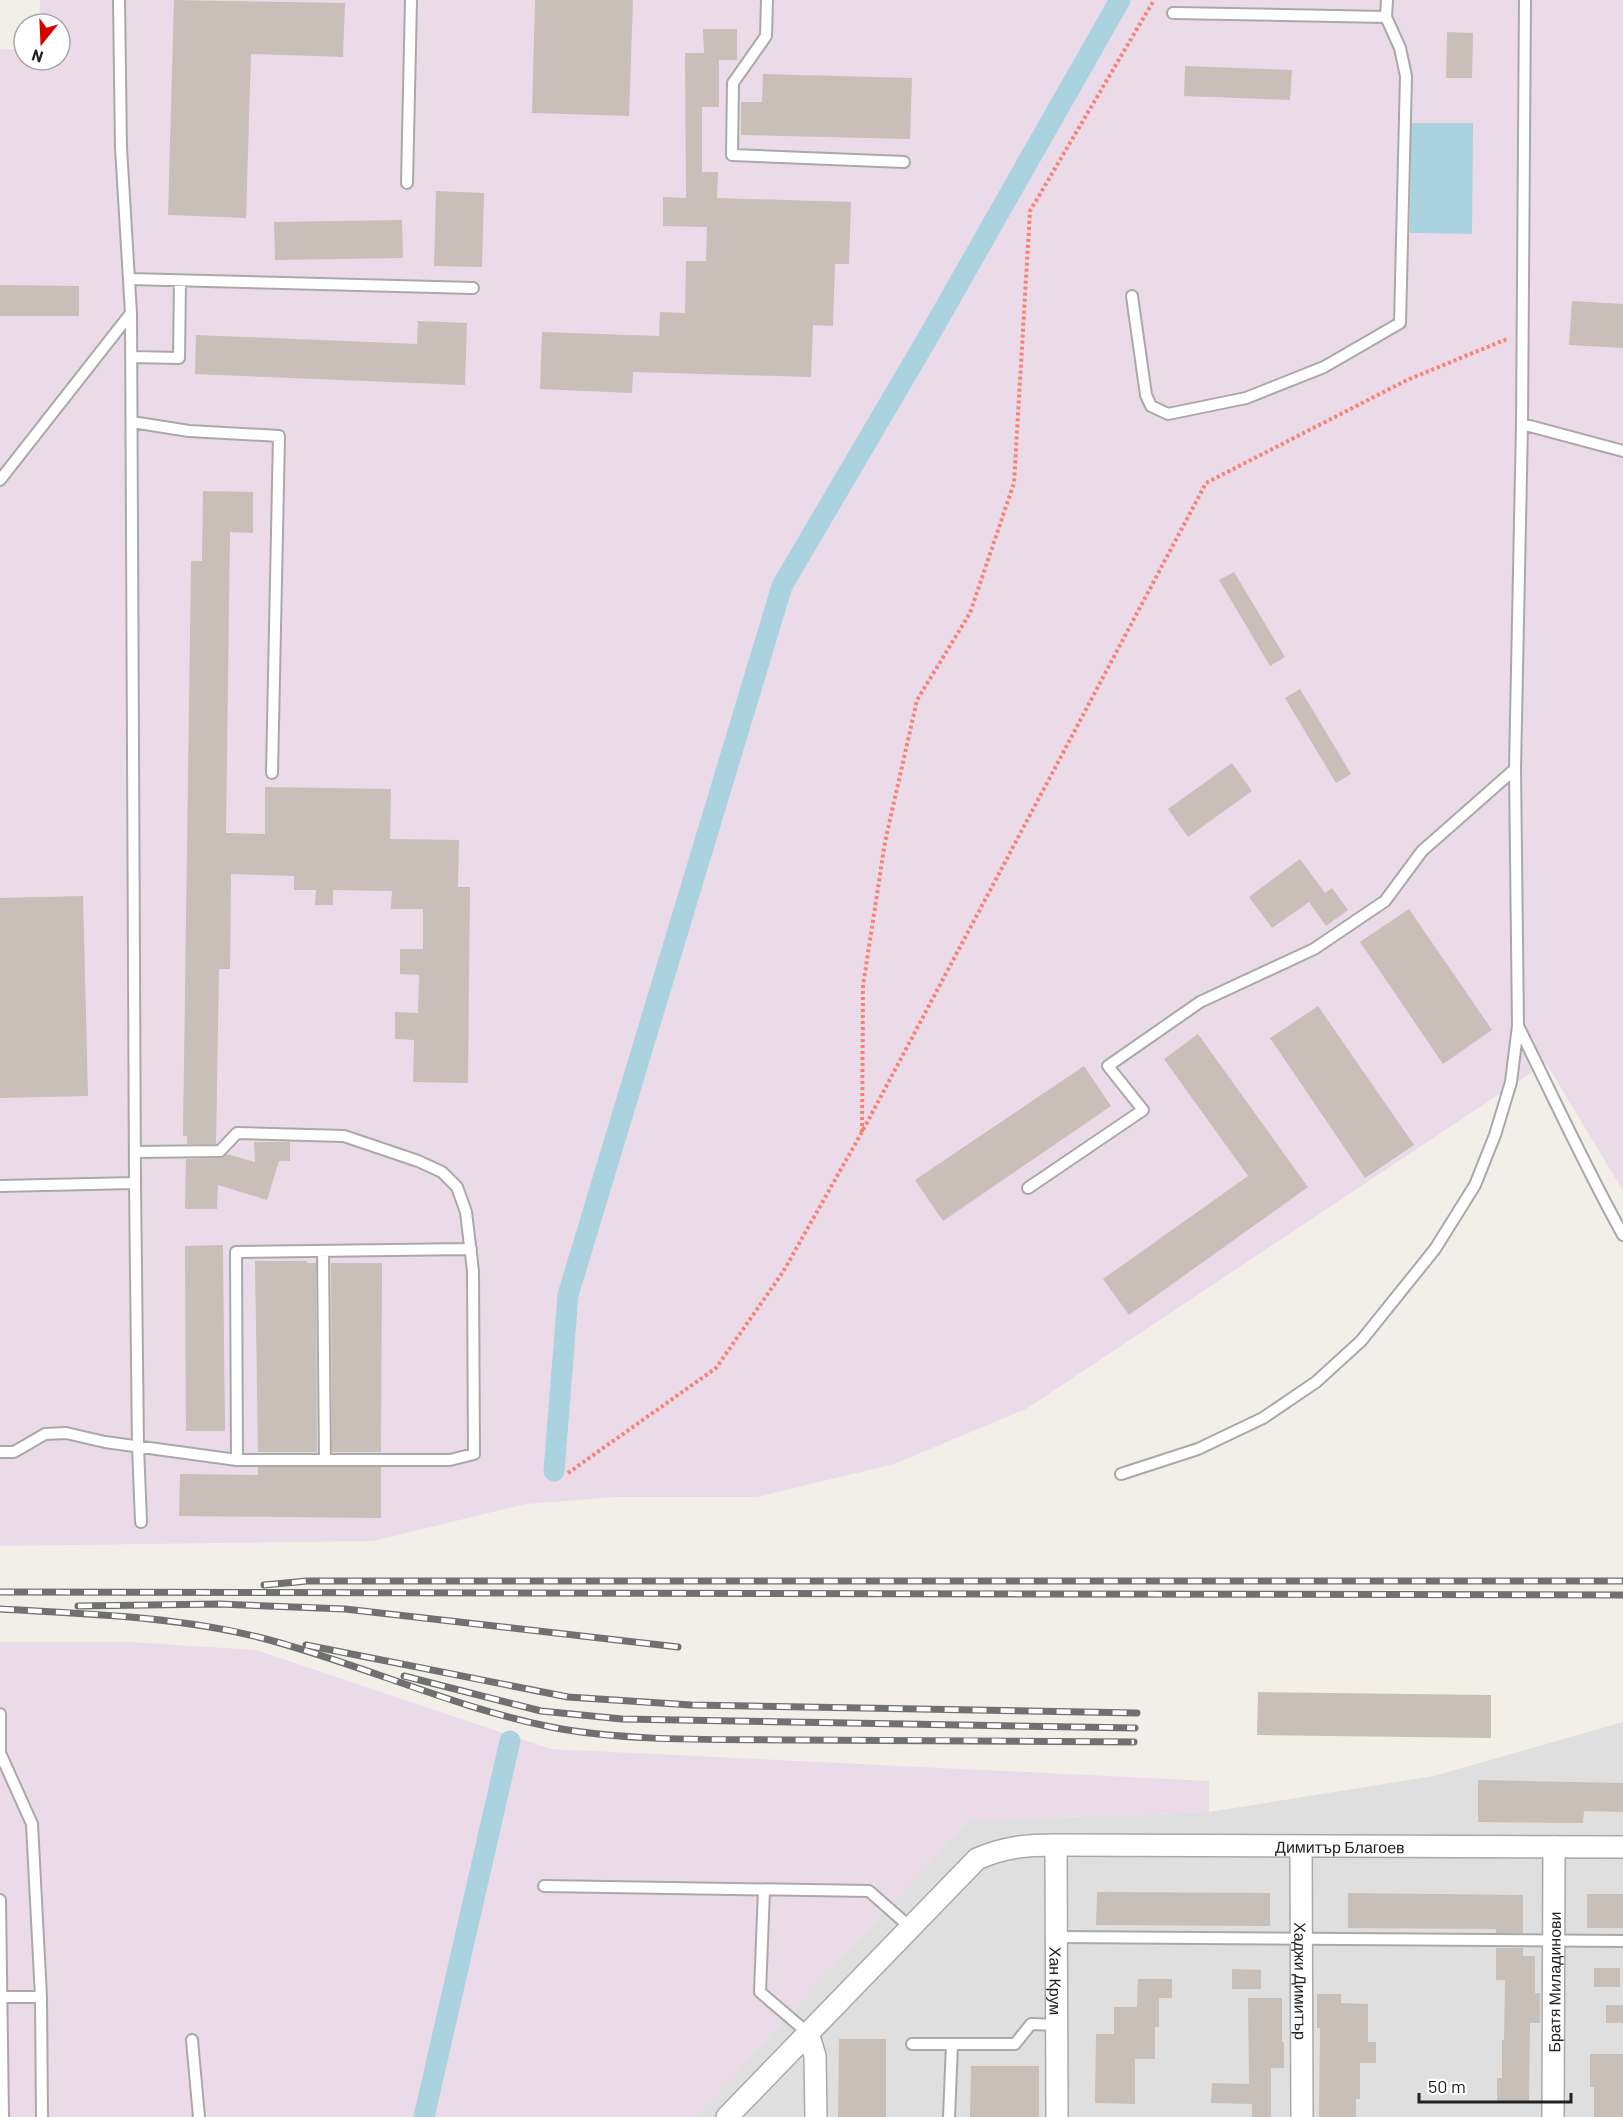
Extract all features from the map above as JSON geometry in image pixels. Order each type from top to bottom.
[{"type":"street","name":"Димитър Благоев","points":[[727,2117],[977,1860],[996,1850],[1056,1845],[1623,1847]]},
{"type":"street","name":"Хан Крум","points":[[1056,1845],[1057,2117]]},
{"type":"street","name":"Хаджи Димитър","points":[[1302,1846],[1302,2117]]},
{"type":"street","name":"Братя Миладинови","points":[[1553,2117],[1554,1847]]},
{"type":"street","points":[[808,2033],[815,2056],[816,2117]]},
{"type":"lane","points":[[119,0],[121,148],[132,357],[135,1184],[141,1522]]},
{"type":"lane","points":[[407,183],[411,0]]},
{"type":"lane","points":[[767,0],[766,36],[733,83],[732,155],[904,162]]},
{"type":"lane","points":[[1132,296],[1146,395],[1151,406],[1168,414],[1246,398],[1324,367],[1400,323],[1406,76],[1400,48],[1386,18],[1387,0]]},
{"type":"lane","points":[[1121,1474],[1198,1449],[1263,1418],[1316,1382],[1361,1341],[1436,1249],[1475,1185],[1495,1134],[1511,1082],[1518,1026],[1515,769],[1522,424],[1525,0]]},
{"type":"lane","points":[[1173,13],[1386,18]]},
{"type":"lane","points":[[129,279],[473,288]]},
{"type":"lane","points":[[132,357],[178,357],[180,281]]},
{"type":"lane","points":[[0,480],[131,313]]},
{"type":"lane","points":[[132,422],[189,431],[279,436],[272,773]]},
{"type":"lane","points":[[1522,424],[1623,451]]},
{"type":"lane","points":[[1028,1188],[1143,1110],[1108,1066],[1200,1002],[1314,949],[1385,900],[1422,851],[1515,769]]},
{"type":"lane","points":[[1518,1026],[1592,1180],[1623,1235]]},
{"type":"lane","points":[[0,1452],[14,1452],[45,1434],[66,1433],[105,1442],[237,1460],[450,1460],[474,1454],[471,1249],[466,1212],[457,1187],[442,1172],[418,1161],[344,1136],[237,1133],[220,1151],[135,1152]]},
{"type":"lane","points":[[0,1185],[135,1184]]},
{"type":"lane","points":[[237,1460],[236,1252],[471,1249]]},
{"type":"lane","points":[[323,1251],[325,1460]]},
{"type":"lane","points":[[0,1714],[0,1755],[32,1824],[41,1997],[42,2117]]},
{"type":"lane","points":[[544,1886],[869,1891],[911,1928]]},
{"type":"lane","points":[[764,1890],[760,1992],[808,2033]]},
{"type":"lane","points":[[0,1900],[3,2117]]},
{"type":"lane","points":[[1057,1937],[1623,1941]]},
{"type":"lane","points":[[1,1997],[41,1997]]},
{"type":"lane","points":[[912,2044],[1015,2044],[1031,2025],[1057,2025]]},
{"type":"lane","points":[[192,2040],[199,2117]]},
{"type":"lane","points":[[949,2117],[952,2044]]},
{"type":"path","points":[[862,1132],[863,986],[885,842],[915,711],[918,700],[970,614],[1014,483],[1030,211],[1154,0]]},
{"type":"path","points":[[567,1473],[716,1368],[783,1272],[862,1132],[1206,483],[1407,380],[1522,333]]},
{"type":"shaded area","points":[[40,0],[1623,0],[1623,1191],[1546,1063],[1026,1409],[894,1464],[757,1497],[615,1497],[526,1504],[373,1541],[0,1546],[0,49],[12,50],[12,72],[72,72],[72,12],[40,12]]},
{"type":"shaded area","points":[[0,1642],[130,1642],[256,1650],[551,1749],[1209,1781],[1209,1812],[969,1820],[695,2117],[0,2117]]},
{"type":"shaded area","points":[[1623,1722],[1623,2117],[695,2117],[969,1820],[1209,1812],[1434,1776]]},
{"type":"water","points":[[1411,123],[1473,123],[1472,234],[1410,233]]},
{"type":"building","points":[[174,0],[345,3],[343,57],[251,54],[246,218],[168,215]]},
{"type":"building","points":[[535,0],[633,0],[629,116],[532,113]]},
{"type":"building","points":[[703,29],[737,29],[737,60],[719,60],[719,107],[702,107],[702,172],[718,172],[717,198],[851,202],[849,264],[835,264],[833,326],[813,325],[811,377],[633,372],[632,393],[540,389],[542,332],[659,336],[660,312],[685,313],[686,261],[706,261],[707,227],[663,226],[663,197],[686,198],[685,53],[704,53]]},
{"type":"building","points":[[1447,32],[1473,33],[1472,78],[1446,78]]},
{"type":"building","points":[[1185,66],[1292,70],[1290,100],[1184,96]]},
{"type":"building","points":[[763,74],[912,78],[910,139],[741,135],[741,102],[762,102]]},
{"type":"building","points":[[436,191],[484,193],[482,267],[434,266]]},
{"type":"building","points":[[402,220],[403,258],[275,260],[274,222]]},
{"type":"building","points":[[0,285],[79,286],[79,316],[0,316]]},
{"type":"building","points":[[1572,301],[1623,304],[1623,348],[1569,345]]},
{"type":"building","points":[[418,321],[467,323],[465,385],[195,374],[196,335],[417,344]]},
{"type":"building","points":[[203,491],[253,492],[253,533],[230,532],[226,833],[265,834],[265,787],[391,789],[390,839],[459,840],[458,887],[470,887],[468,1083],[413,1082],[414,1040],[395,1039],[395,1012],[418,1013],[419,975],[400,974],[400,949],[423,949],[423,909],[391,909],[392,891],[333,890],[333,905],[315,905],[316,890],[294,890],[294,876],[231,874],[230,969],[219,969],[216,1144],[187,1144],[187,1136],[183,1136],[191,561],[202,561]]},
{"type":"building","points":[[1234,572],[1285,657],[1270,666],[1219,580]]},
{"type":"building","points":[[1300,689],[1351,774],[1336,783],[1285,698]]},
{"type":"building","points":[[1232,763],[1252,791],[1188,837],[1168,809]]},
{"type":"building","points":[[1300,859],[1325,893],[1332,888],[1348,910],[1326,926],[1309,902],[1272,928],[1249,897]]},
{"type":"building","points":[[83,896],[88,1096],[0,1098],[0,898]]},
{"type":"building","points":[[1409,909],[1492,1030],[1443,1064],[1360,942]]},
{"type":"building","points":[[1318,1006],[1414,1145],[1365,1178],[1270,1038]]},
{"type":"building","points":[[1198,1034],[1308,1187],[1129,1315],[1103,1279],[1248,1176],[1164,1059]]},
{"type":"building","points":[[1084,1066],[1111,1106],[943,1221],[915,1180]]},
{"type":"building","points":[[254,1142],[290,1142],[290,1161],[279,1161],[267,1200],[218,1185],[217,1209],[185,1209],[186,1159],[221,1158],[227,1154],[255,1162]]},
{"type":"building","points":[[223,1245],[225,1431],[186,1431],[185,1246]]},
{"type":"building","points":[[255,1261],[316,1263],[317,1452],[258,1452]]},
{"type":"building","points":[[331,1263],[382,1263],[381,1452],[332,1452]]},
{"type":"building","points":[[258,1467],[381,1467],[381,1518],[179,1516],[180,1474],[258,1475]]},
{"type":"building","points":[[1258,1692],[1491,1695],[1491,1738],[1257,1735]]},
{"type":"building","points":[[1478,1780],[1623,1783],[1623,1812],[1584,1811],[1583,1823],[1478,1822]]},
{"type":"building","points":[[1097,1892],[1270,1893],[1270,1926],[1096,1925]]},
{"type":"building","points":[[1348,1893],[1523,1895],[1523,1933],[1496,1933],[1496,1929],[1348,1928]]},
{"type":"building","points":[[1587,1894],[1623,1894],[1623,1928],[1587,1928]]},
{"type":"building","points":[[1496,1948],[1523,1948],[1523,1956],[1535,1956],[1535,1993],[1540,1993],[1540,2023],[1530,2023],[1529,2101],[1497,2101],[1497,2078],[1502,2078],[1505,1980],[1496,1980]]},
{"type":"building","points":[[1594,1968],[1620,1968],[1620,1987],[1594,1987]]},
{"type":"building","points":[[1232,1969],[1261,1970],[1261,1989],[1232,1989]]},
{"type":"building","points":[[1138,1979],[1172,1979],[1172,1998],[1159,1998],[1159,2027],[1155,2027],[1155,2059],[1135,2059],[1135,2104],[1095,2103],[1096,2034],[1114,2034],[1114,2007],[1137,2007]]},
{"type":"building","points":[[1317,1994],[1341,1994],[1341,2003],[1368,2004],[1368,2042],[1376,2042],[1376,2063],[1360,2063],[1360,2099],[1356,2099],[1356,2117],[1319,2117],[1320,2028],[1317,2028]]},
{"type":"building","points":[[1248,1998],[1282,1998],[1284,2068],[1271,2068],[1271,2117],[1252,2117],[1252,2104],[1211,2103],[1212,2083],[1249,2084]]},
{"type":"building","points":[[1606,2005],[1623,2005],[1623,2023],[1606,2023]]},
{"type":"building","points":[[839,2039],[886,2039],[886,2117],[838,2117]]},
{"type":"building","points":[[1590,2054],[1623,2054],[1623,2117],[1594,2117],[1594,2087],[1590,2087]]},
{"type":"building","points":[[971,2066],[1039,2066],[1039,2117],[970,2117]]},
{"type":"waterway","points":[[554,1471],[568,1295],[782,586],[930,334],[1120,0]]},
{"type":"waterway","points":[[424,2117],[510,1741]]},
{"type":"railway","points":[[264,1585],[307,1581],[1623,1581]]},
{"type":"railway","points":[[0,1592],[1623,1595]]},
{"type":"railway","points":[[78,1606],[219,1604],[345,1609],[678,1647]]},
{"type":"railway","points":[[0,1609],[130,1617],[226,1630],[295,1647],[477,1708],[580,1732],[703,1739],[1134,1742]]},
{"type":"railway","points":[[306,1645],[568,1697],[691,1705],[1137,1713]]},
{"type":"railway","points":[[404,1676],[541,1711],[622,1719],[1135,1728]]}]
